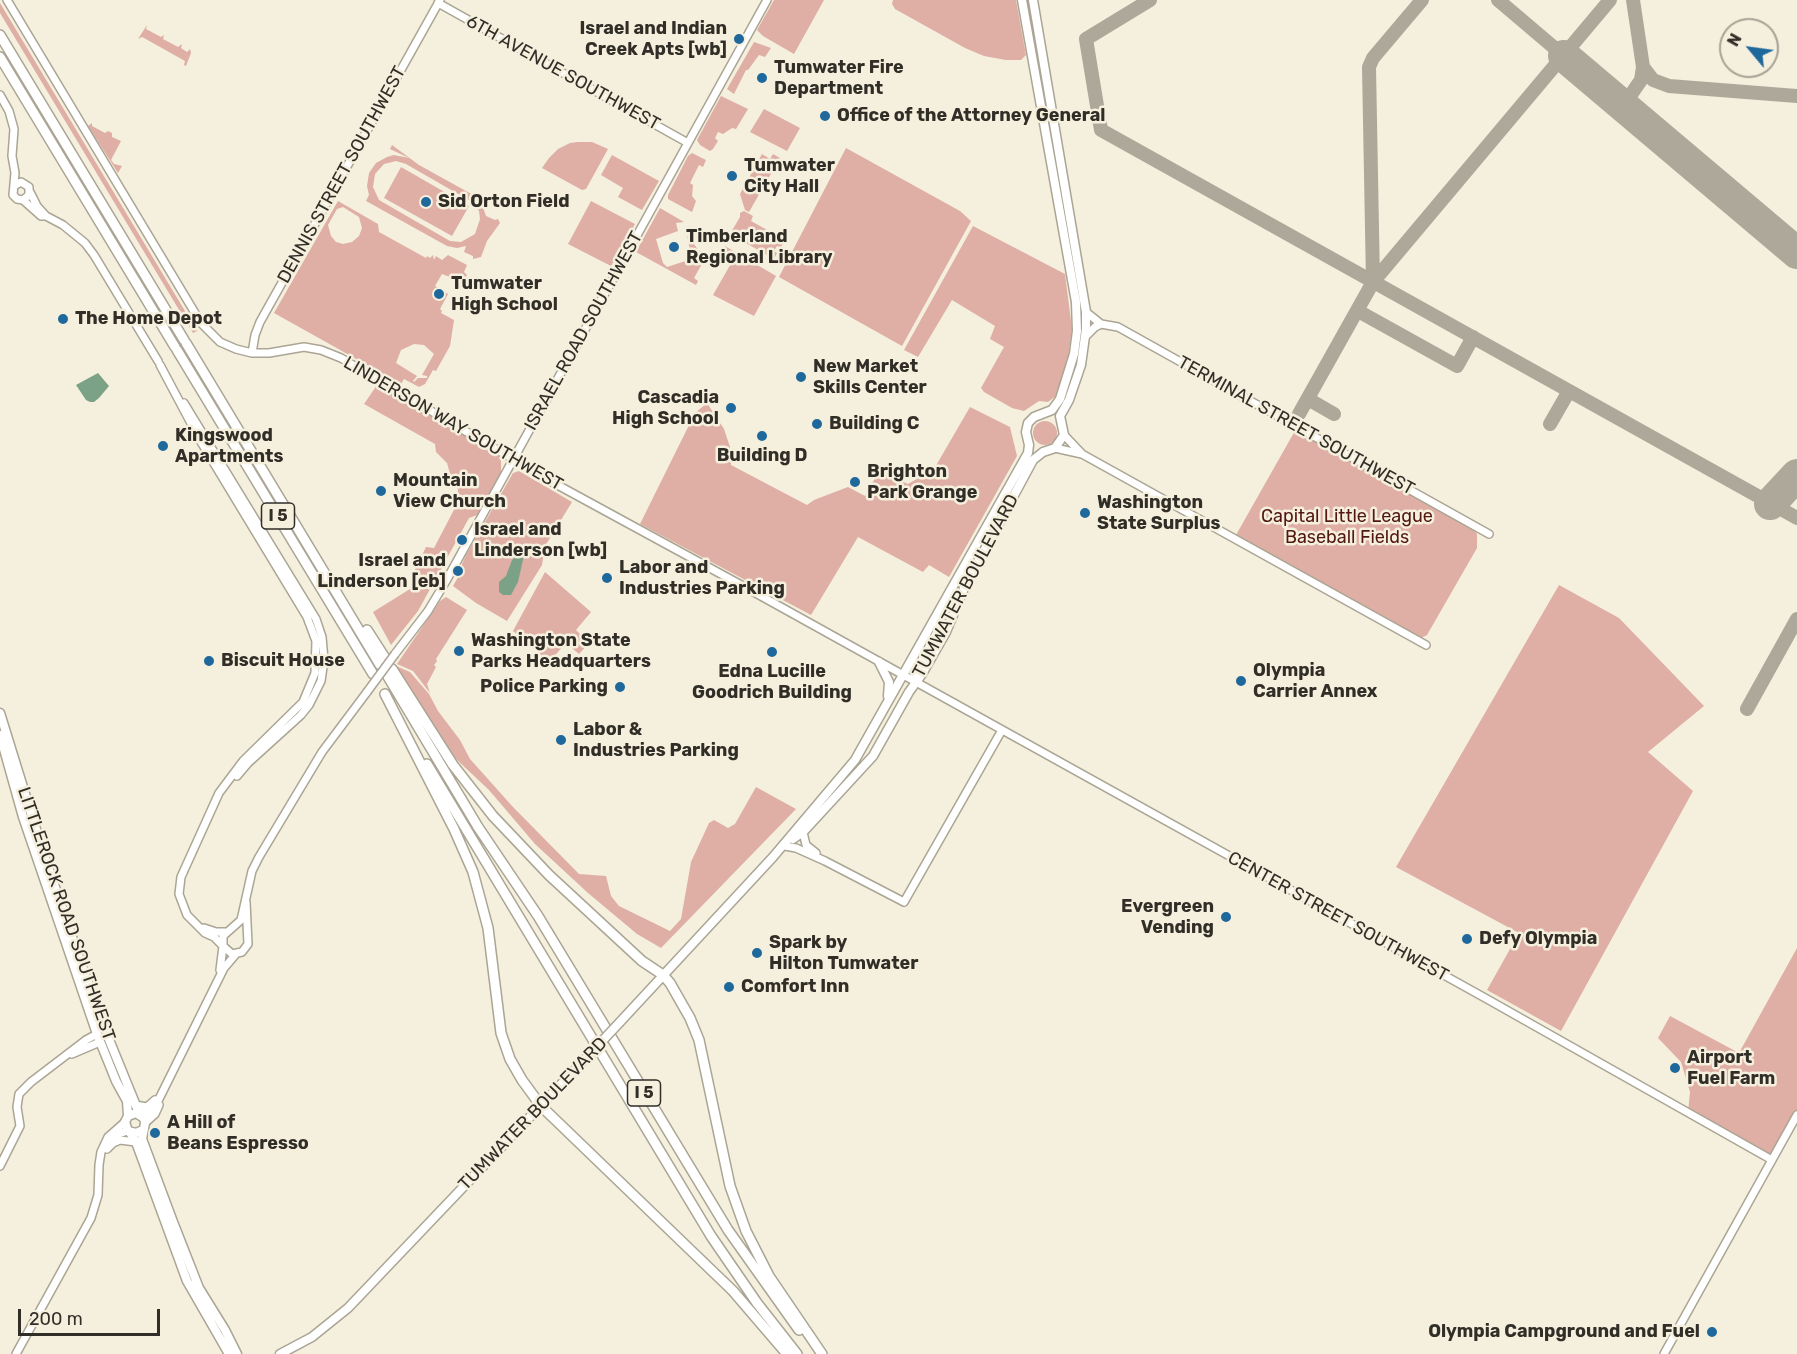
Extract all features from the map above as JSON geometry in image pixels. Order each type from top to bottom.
[{"type":"highway","name":"I 5","points":[[0,34],[185,342],[383,661]]},
{"type":"highway","name":"I 5","points":[[0,57],[373,674]]},
{"type":"highway","name":"I 5","points":[[663,975],[642,961],[549,875],[493,816],[453,765],[389,672],[478,827],[538,916],[728,1230],[772,1295],[820,1354]]},
{"type":"highway","name":"I 5","points":[[379,685],[711,1236],[757,1303],[797,1354]]},
{"type":"highway","points":[[385,694],[474,872],[486,914],[497,1014],[504,1042],[514,1066],[541,1106],[720,1278],[787,1354]]},
{"type":"highway","points":[[663,975],[683,1003],[699,1040],[728,1178],[746,1231],[769,1276],[820,1354]]},
{"type":"main road","points":[[1022,0],[1076,302],[1077,330],[1074,354],[1066,393],[1061,414],[1064,435],[1055,448],[1043,452],[1028,442],[1026,432],[1028,423],[1034,417],[1054,408],[1066,393],[1081,365],[1086,336],[1086,312],[1033,0]]},
{"type":"main road","points":[[1044,414],[1061,424]]},
{"type":"main road","name":"TUMWATER BOULEVARD","points":[[773,858],[855,760],[1026,457],[1028,442]]},
{"type":"main road","name":"TUMWATER BOULEVARD","points":[[280,1354],[312,1337],[348,1308],[773,858],[803,832],[873,756],[946,632],[965,586],[1033,460],[1043,452]]},
{"type":"main road","points":[[915,682],[915,674],[939,628],[940,611]]},
{"type":"main road","points":[[879,662],[889,682],[888,702]]},
{"type":"main road","name":"LITTLEROCK ROAD SOUTHWEST","points":[[0,712],[43,852],[83,969],[144,1127],[142,1139],[200,1288],[230,1337],[237,1354]]},
{"type":"main road","name":"LITTLEROCK ROAD SOUTHWEST","points":[[0,735],[20,807],[99,1038],[116,1081],[127,1101],[127,1125],[136,1142],[187,1281],[229,1354]]},
{"type":"main road","points":[[138,1111],[133,1113],[127,1125],[136,1133],[144,1127]]},
{"type":"street","name":"LINDERSON WAY SOUTHWEST","points":[[7,0],[201,323],[220,342],[252,353],[304,347],[330,353],[627,524],[903,675]]},
{"type":"street","name":"ISRAEL ROAD SOUTHWEST","points":[[233,928],[241,920],[252,871],[269,840],[322,752],[428,611],[767,0]]},
{"type":"street","name":"DENNIS STREET SOUTHWEST","points":[[252,353],[260,322],[439,1]]},
{"type":"street","name":"6TH AVENUE SOUTHWEST","points":[[439,1],[688,143]]},
{"type":"street","points":[[0,95],[12,120],[14,140],[12,156],[15,173],[12,192],[14,197],[22,200],[36,213],[46,216],[73,232],[90,250],[158,361]]},
{"type":"street","points":[[15,173],[29,186],[37,206],[46,216]]},
{"type":"street","points":[[14,186],[24,183]]},
{"type":"street","points":[[22,200],[28,198],[30,192]]},
{"type":"street","name":"TERMINAL STREET SOUTHWEST","points":[[1086,312],[1101,324],[1118,327],[1490,534]]},
{"type":"street","points":[[1086,336],[1101,324]]},
{"type":"street","points":[[218,799],[219,793],[243,761],[303,702],[315,672],[316,641],[307,617],[201,442],[160,365],[316,619],[323,644],[321,681],[309,705],[302,715],[248,763],[218,799],[205,822],[180,886],[179,894],[183,909],[196,926],[228,952],[252,954]]},
{"type":"street","points":[[1064,435],[1082,453],[1426,645]]},
{"type":"street","points":[[1055,448],[1082,453]]},
{"type":"street","name":"CENTER STREET SOUTHWEST","points":[[903,675],[1772,1160]]},
{"type":"street","points":[[785,846],[796,848],[825,861],[904,902],[1002,730]]},
{"type":"street","points":[[803,832],[806,845],[825,861]]},
{"type":"street","name":"ISRAEL ROAD SOUTHWEST","points":[[246,902],[248,938]]},
{"type":"street","points":[[196,926],[213,932],[225,932],[233,928],[241,929],[256,945]]},
{"type":"street","points":[[216,984],[223,959],[225,932]]},
{"type":"street","points":[[144,1127],[158,1110],[168,1078],[227,962],[247,948],[248,938]]},
{"type":"street","points":[[0,1166],[20,1126],[17,1107],[19,1094],[86,1040],[99,1038]]},
{"type":"street","points":[[138,1111],[154,1108],[162,1094]]},
{"type":"street","points":[[1664,1354],[1797,1115]]},
{"type":"street","points":[[99,1165],[115,1136],[127,1125]]},
{"type":"street","points":[[16,1354],[91,1218],[98,1195],[101,1152],[108,1137],[127,1125]]},
{"type":"street","points":[[107,1149],[120,1140],[136,1142]]},
{"type":"green space","points":[[774,0],[824,0],[794,54],[757,30]]},
{"type":"green space","points":[[893,0],[1016,0],[1026,55],[1021,60],[984,56],[895,9],[892,4]]},
{"type":"green space","points":[[0,3],[197,331],[193,333],[0,13]]},
{"type":"green space","points":[[147,25],[146,29],[161,37],[164,35],[163,39],[178,47],[182,44],[181,48],[187,52],[190,49],[191,53],[186,66],[185,61],[142,37],[138,39]]},
{"type":"green space","points":[[754,42],[771,48],[765,57],[759,55],[746,70],[734,94],[727,89]]},
{"type":"green space","points":[[721,96],[748,109],[736,129],[732,128],[723,134],[718,132],[715,138],[718,141],[710,151],[700,145],[697,140]]},
{"type":"green space","points":[[764,109],[800,128],[787,151],[750,132]]},
{"type":"green space","points":[[92,123],[92,126],[105,133],[108,131],[112,133],[112,137],[121,141],[111,160],[114,164],[122,166],[118,173],[88,126]]},
{"type":"green space","points":[[578,142],[592,142],[608,149],[586,189],[582,190],[542,168],[558,149]]},
{"type":"green space","points":[[392,145],[419,165],[475,196],[482,204],[486,216],[498,219],[500,223],[487,241],[481,257],[473,259],[473,256],[464,252],[466,246],[457,248],[447,246],[366,201],[369,195],[367,186],[369,173],[376,163],[394,155],[409,158],[390,149]],"holes":[[[396,161],[406,164],[472,202],[479,211],[480,219],[475,234],[461,242],[450,241],[379,200],[373,187],[375,174],[384,164]]]},
{"type":"green space","points":[[846,148],[960,211],[971,221],[902,346],[779,277]]},
{"type":"green space","points":[[692,153],[706,160],[703,167],[699,165],[690,183],[693,185],[692,196],[696,201],[692,212],[668,199],[668,195],[688,156]]},
{"type":"green space","points":[[762,154],[770,159],[773,154],[780,158],[749,212],[745,210],[740,194]]},
{"type":"green space","points":[[612,155],[659,181],[642,210],[618,197],[623,188],[601,175]]},
{"type":"green space","name":"Sid Orton Field","points":[[401,167],[469,206],[452,236],[384,198]]},
{"type":"green space","points":[[338,201],[378,224],[379,232],[426,258],[433,255],[434,260],[436,256],[442,260],[448,255],[467,265],[464,272],[467,275],[463,282],[442,274],[435,286],[448,294],[440,309],[441,313],[454,320],[450,346],[436,371],[433,370],[425,384],[419,387],[404,379],[401,384],[274,313]],"holes":[[[343,207],[359,217],[362,228],[359,236],[352,242],[343,244],[336,242],[331,236],[328,225],[337,209]],[[414,344],[424,345],[434,354],[422,375],[427,378],[418,378],[414,382],[417,376],[396,363],[401,350]]]},
{"type":"green space","points":[[591,201],[635,224],[611,266],[568,244]]},
{"type":"green space","points":[[660,208],[684,222],[676,223],[678,231],[656,239],[663,263],[667,267],[692,259],[687,236],[693,234],[694,230],[689,226],[699,229],[692,241],[698,250],[707,255],[694,278],[698,281],[696,285],[636,252]]},
{"type":"green space","points":[[744,211],[753,216],[751,221],[785,240],[781,247],[777,246],[774,251],[777,253],[774,259],[730,234],[740,213]]},
{"type":"green space","points":[[973,226],[1065,274],[1072,329],[1068,358],[1056,396],[1048,402],[1039,401],[1024,411],[1012,408],[981,388],[1004,347],[990,339],[995,326],[952,300],[918,357],[904,350]]},
{"type":"green space","points":[[725,246],[776,276],[754,316],[713,295],[733,260],[722,252]]},
{"type":"green space","points":[[377,385],[501,456],[501,474],[480,514],[469,518],[418,611],[391,645],[373,612],[410,589],[417,575],[414,572],[426,547],[434,548],[457,504],[458,489],[453,484],[447,463],[436,452],[435,444],[364,404]]},
{"type":"green space","points":[[707,403],[724,429],[730,447],[731,465],[807,505],[848,487],[865,496],[879,471],[908,484],[934,469],[970,407],[1010,427],[1017,456],[949,577],[929,565],[923,572],[858,537],[811,615],[640,524],[695,413]]},
{"type":"green space","points":[[1040,421],[1050,421],[1057,428],[1057,438],[1050,445],[1040,445],[1033,438],[1033,428]]},
{"type":"green space","name":"Capital Little League Baseball Fields","points":[[1296,429],[1471,527],[1477,534],[1477,548],[1427,635],[1421,638],[1236,535]]},
{"type":"green space","points":[[519,471],[572,502],[545,546],[542,565],[507,621],[453,586],[462,570],[466,555],[513,473]]},
{"type":"green space","points":[[545,572],[591,612],[576,630],[589,643],[579,654],[566,643],[549,662],[513,631]]},
{"type":"green space","points":[[1559,585],[1619,618],[1704,706],[1648,752],[1693,791],[1561,1031],[1487,990],[1519,933],[1396,867]]},
{"type":"green space","points":[[446,597],[467,610],[436,659],[434,665],[436,667],[427,684],[430,693],[413,671],[397,664],[440,601]]},
{"type":"green space","points":[[396,666],[410,672],[429,694],[470,759],[513,807],[579,874],[606,876],[611,896],[619,906],[670,931],[681,919],[691,862],[709,823],[714,820],[728,828],[735,824],[756,787],[796,809],[661,948],[637,934],[535,844],[489,790],[455,758]]},
{"type":"green space","points":[[1797,948],[1797,1115],[1772,1160],[1688,1112],[1690,1092],[1681,1062],[1658,1038],[1670,1016],[1739,1053]]},
{"type":"shaded area","points":[[98,373],[109,386],[99,398],[90,402],[86,400],[76,385]]},
{"type":"shaded area","points":[[525,551],[518,582],[511,595],[503,595],[499,592],[499,582],[506,576],[512,560]]},
{"type":"taxiway","points":[[1150,0],[1086,39],[1101,130],[1797,518]]},
{"type":"taxiway","points":[[1373,282],[1369,67],[1373,58],[1422,0]]},
{"type":"taxiway","points":[[1498,0],[1564,56]]},
{"type":"taxiway","points":[[1299,414],[1373,282],[1610,0]]},
{"type":"taxiway","points":[[1633,0],[1643,67],[1641,80],[1630,96],[1631,106],[1637,117]]},
{"type":"taxiway","points":[[1643,67],[1653,80],[1669,86],[1797,96]]},
{"type":"taxiway","points":[[1358,311],[1457,366],[1473,337]]},
{"type":"taxiway","points":[[1550,424],[1569,391]]},
{"type":"taxiway","points":[[1308,399],[1334,414]]},
{"type":"taxiway","points":[[1747,709],[1797,619]]},
{"type":"runway","points":[[1564,56],[1797,253]]},
{"type":"runway","points":[[1770,504],[1797,475]]},
{"type":"place","name":"Israel and Indian Creek Apts [wb]","points":[[739,39]]},
{"type":"place","name":"Tumwater Fire Department","points":[[762,78]]},
{"type":"place","name":"Office of the Attorney General","points":[[825,116]]},
{"type":"place","name":"Tumwater City Hall","points":[[732,176]]},
{"type":"place","name":"Sid Orton Field","points":[[426,202]]},
{"type":"place","name":"Timberland Regional Library","points":[[674,247]]},
{"type":"place","name":"Tumwater High School","points":[[439,294]]},
{"type":"place","name":"The Home Depot","points":[[63,319]]},
{"type":"place","name":"New Market Skills Center","points":[[801,377]]},
{"type":"place","name":"Cascadia High School","points":[[731,408]]},
{"type":"place","name":"Building C","points":[[817,424]]},
{"type":"place","name":"Building D","points":[[762,436]]},
{"type":"place","name":"Kingswood Apartments","points":[[163,446]]},
{"type":"place","name":"Brighton Park Grange","points":[[855,482]]},
{"type":"place","name":"Mountain View Church","points":[[381,491]]},
{"type":"place","name":"Washington State Surplus","points":[[1085,513]]},
{"type":"place","name":"Israel and Linderson [wb]","points":[[462,540]]},
{"type":"place","name":"Israel and Linderson [eb]","points":[[458,571]]},
{"type":"place","name":"Labor and Industries Parking","points":[[607,578]]},
{"type":"place","name":"Washington State Parks Headquarters","points":[[459,651]]},
{"type":"place","name":"Edna Lucille Goodrich Building","points":[[772,652]]},
{"type":"place","name":"Biscuit House","points":[[209,661]]},
{"type":"place","name":"Olympia Carrier Annex","points":[[1241,681]]},
{"type":"place","name":"Police Parking","points":[[620,687]]},
{"type":"place","name":"Labor & Industries Parking","points":[[561,740]]},
{"type":"place","name":"Evergreen Vending","points":[[1226,917]]},
{"type":"place","name":"Defy Olympia","points":[[1467,939]]},
{"type":"place","name":"Spark by Hilton Tumwater","points":[[757,953]]},
{"type":"place","name":"Comfort Inn","points":[[729,987]]},
{"type":"place","name":"Airport Fuel Farm","points":[[1675,1068]]},
{"type":"place","name":"A Hill of Beans Espresso","points":[[155,1133]]},
{"type":"place","name":"Olympia Campground and Fuel","points":[[1712,1332]]}]
